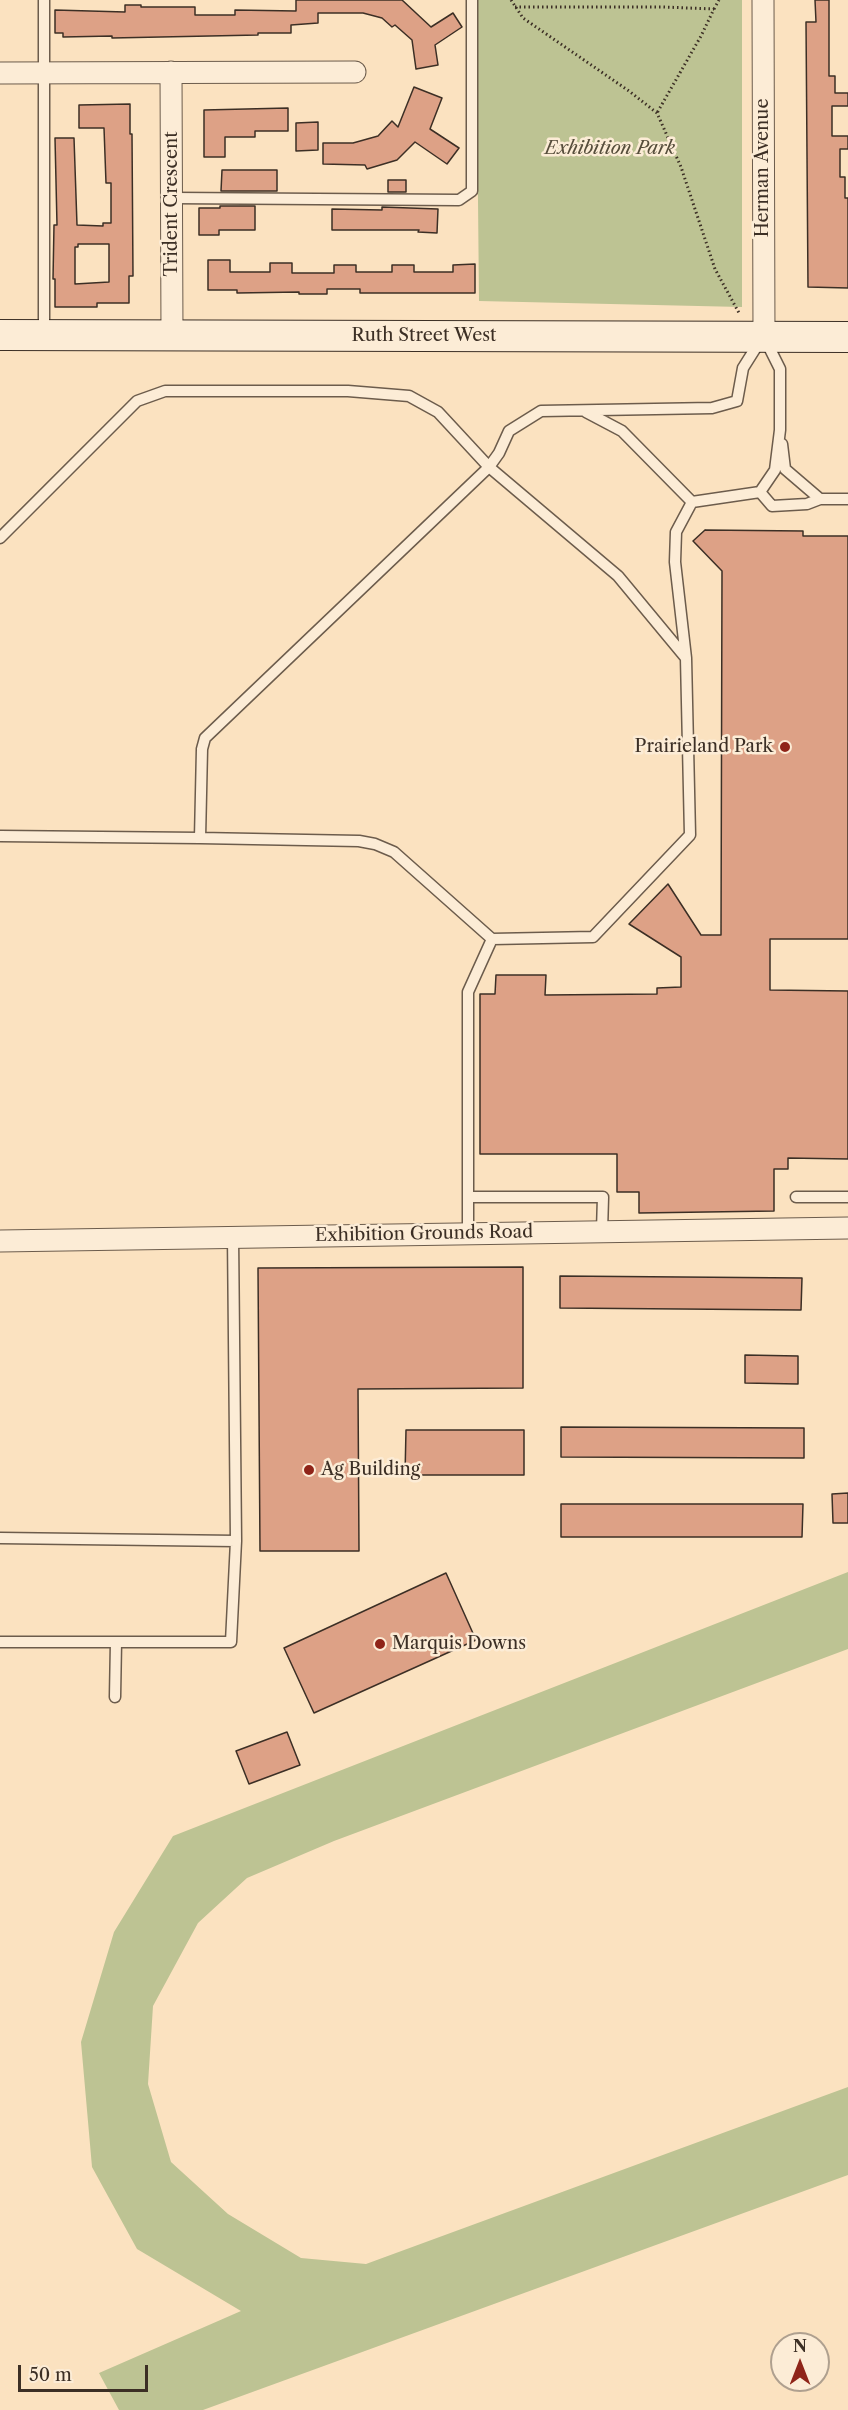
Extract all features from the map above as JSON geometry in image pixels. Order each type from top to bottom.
[{"type":"street","name":"Herman Avenue","points":[[763,0],[764,325]]},
{"type":"street","name":"Trident Crescent","points":[[171,72],[172,336]]},
{"type":"street","points":[[0,73],[356,72]]},
{"type":"street","name":"Ruth Street West","points":[[0,334],[172,336],[764,325],[848,337]]},
{"type":"street","name":"Exhibition Grounds Road","points":[[0,1241],[848,1228]]},
{"type":"lane","points":[[44,0],[44,335]]},
{"type":"lane","points":[[173,198],[459,200],[472,191],[472,0]]},
{"type":"lane","points":[[200,838],[202,749],[205,738],[489,467],[499,453],[509,431],[541,411],[712,408],[737,401],[743,368],[764,325]]},
{"type":"lane","points":[[692,502],[760,492],[775,470],[780,429],[780,369],[764,325]]},
{"type":"lane","points":[[0,537],[137,401],[165,391],[348,391],[409,396],[438,411],[489,467],[618,576],[686,658]]},
{"type":"lane","points":[[583,410],[622,431],[692,502]]},
{"type":"lane","points":[[780,429],[785,469],[820,499]]},
{"type":"lane","points":[[760,492],[772,506],[807,504],[820,499],[848,499]]},
{"type":"lane","points":[[0,836],[359,841],[375,844],[394,852],[492,939],[593,937],[690,835],[686,658],[675,562],[676,532],[692,502]]},
{"type":"lane","points":[[468,1235],[468,992],[492,939]]},
{"type":"lane","points":[[468,1197],[603,1197],[602,1231]]},
{"type":"lane","points":[[796,1197],[848,1197]]},
{"type":"lane","points":[[0,1642],[231,1642],[236,1540],[233,1236]]},
{"type":"lane","points":[[0,1538],[236,1540]]},
{"type":"lane","points":[[115,1696],[116,1642]]},
{"type":"path","points":[[510,0],[523,18],[657,113],[681,167],[716,269],[739,313],[764,325]]},
{"type":"path","points":[[657,113],[702,36],[719,0]]},
{"type":"path","points":[[515,7],[714,9]]},
{"type":"green space","name":"Exhibition Park","points":[[476,0],[742,0],[742,307],[479,301]]},
{"type":"green space","name":"Marquis Downs","points":[[848,1572],[848,1649],[334,1841],[247,1878],[198,1923],[153,2006],[148,2084],[171,2162],[228,2214],[301,2258],[366,2264],[848,2087],[848,2175],[203,2410],[119,2410],[99,2373],[241,2311],[137,2249],[92,2167],[81,2042],[114,1932],[173,1836]]},
{"type":"building","points":[[296,0],[402,0],[431,27],[453,13],[462,27],[435,45],[438,65],[416,69],[412,40],[395,25],[392,27],[382,18],[363,13],[318,13],[318,23],[291,25],[291,33],[112,38],[112,36],[63,37],[63,33],[55,33],[55,10],[125,12],[125,5],[141,5],[141,7],[195,7],[195,15],[235,15],[235,10],[296,11]]},
{"type":"building","points":[[815,0],[829,0],[829,76],[835,76],[835,93],[848,93],[848,106],[832,106],[832,136],[848,136],[848,149],[840,149],[840,177],[845,177],[845,198],[848,198],[848,288],[808,287],[806,22],[816,22]]},
{"type":"building","points":[[414,87],[442,98],[430,129],[459,148],[447,164],[415,142],[397,160],[367,169],[365,165],[323,164],[323,143],[353,143],[378,136],[392,121],[398,127]]},
{"type":"building","points":[[130,104],[133,276],[129,276],[129,303],[97,303],[97,307],[55,307],[54,225],[57,225],[55,138],[74,138],[77,225],[103,226],[103,223],[111,223],[111,183],[106,183],[104,128],[79,128],[79,105]],"holes":[[[78,244],[109,244],[109,282],[75,284],[75,247],[78,247]]]},
{"type":"building","points":[[288,108],[288,131],[255,131],[255,137],[225,137],[225,157],[204,157],[204,110]]},
{"type":"building","points":[[318,122],[318,150],[296,151],[296,123]]},
{"type":"building","points":[[222,170],[277,170],[277,191],[221,191]]},
{"type":"building","points":[[388,180],[406,180],[406,192],[388,192]]},
{"type":"building","points":[[220,206],[255,206],[255,230],[219,230],[219,235],[199,235],[199,208],[220,208]]},
{"type":"building","points":[[382,207],[438,209],[437,233],[418,232],[419,230],[332,230],[332,209],[382,210]]},
{"type":"building","points":[[208,260],[230,260],[230,272],[270,272],[270,263],[292,263],[292,273],[334,273],[334,265],[356,265],[356,272],[392,272],[392,265],[414,265],[414,272],[453,272],[453,265],[475,264],[475,293],[360,293],[360,289],[327,289],[327,294],[299,294],[299,292],[237,293],[237,290],[208,290]]},
{"type":"building","points":[[705,530],[803,531],[803,536],[848,536],[848,939],[770,939],[770,990],[848,991],[848,1159],[788,1158],[788,1169],[774,1169],[774,1211],[639,1213],[639,1192],[617,1192],[617,1154],[480,1154],[480,994],[495,994],[496,975],[546,975],[545,995],[657,994],[657,988],[681,987],[681,957],[629,924],[668,884],[701,935],[721,935],[722,571],[693,541]]},
{"type":"building","name":"Ag Building","points":[[523,1267],[523,1388],[358,1389],[359,1551],[260,1551],[258,1268]]},
{"type":"building","points":[[560,1276],[802,1278],[801,1310],[560,1308]]},
{"type":"building","points":[[745,1355],[798,1356],[798,1384],[745,1383]]},
{"type":"building","points":[[561,1427],[804,1428],[804,1458],[561,1457]]},
{"type":"building","points":[[406,1430],[524,1430],[524,1475],[405,1475]]},
{"type":"building","points":[[848,1493],[848,1523],[833,1523],[832,1494]]},
{"type":"building","points":[[561,1504],[803,1504],[802,1537],[561,1537]]},
{"type":"building","name":"Marquis Downs","points":[[446,1573],[476,1640],[314,1713],[284,1648]]},
{"type":"building","points":[[287,1732],[300,1765],[249,1784],[236,1751]]},
{"type":"place","name":"Prairieland Park","points":[[785,747]]},
{"type":"place","name":"Ag Building","points":[[309,1470]]},
{"type":"place","name":"Marquis Downs","points":[[380,1644]]}]
